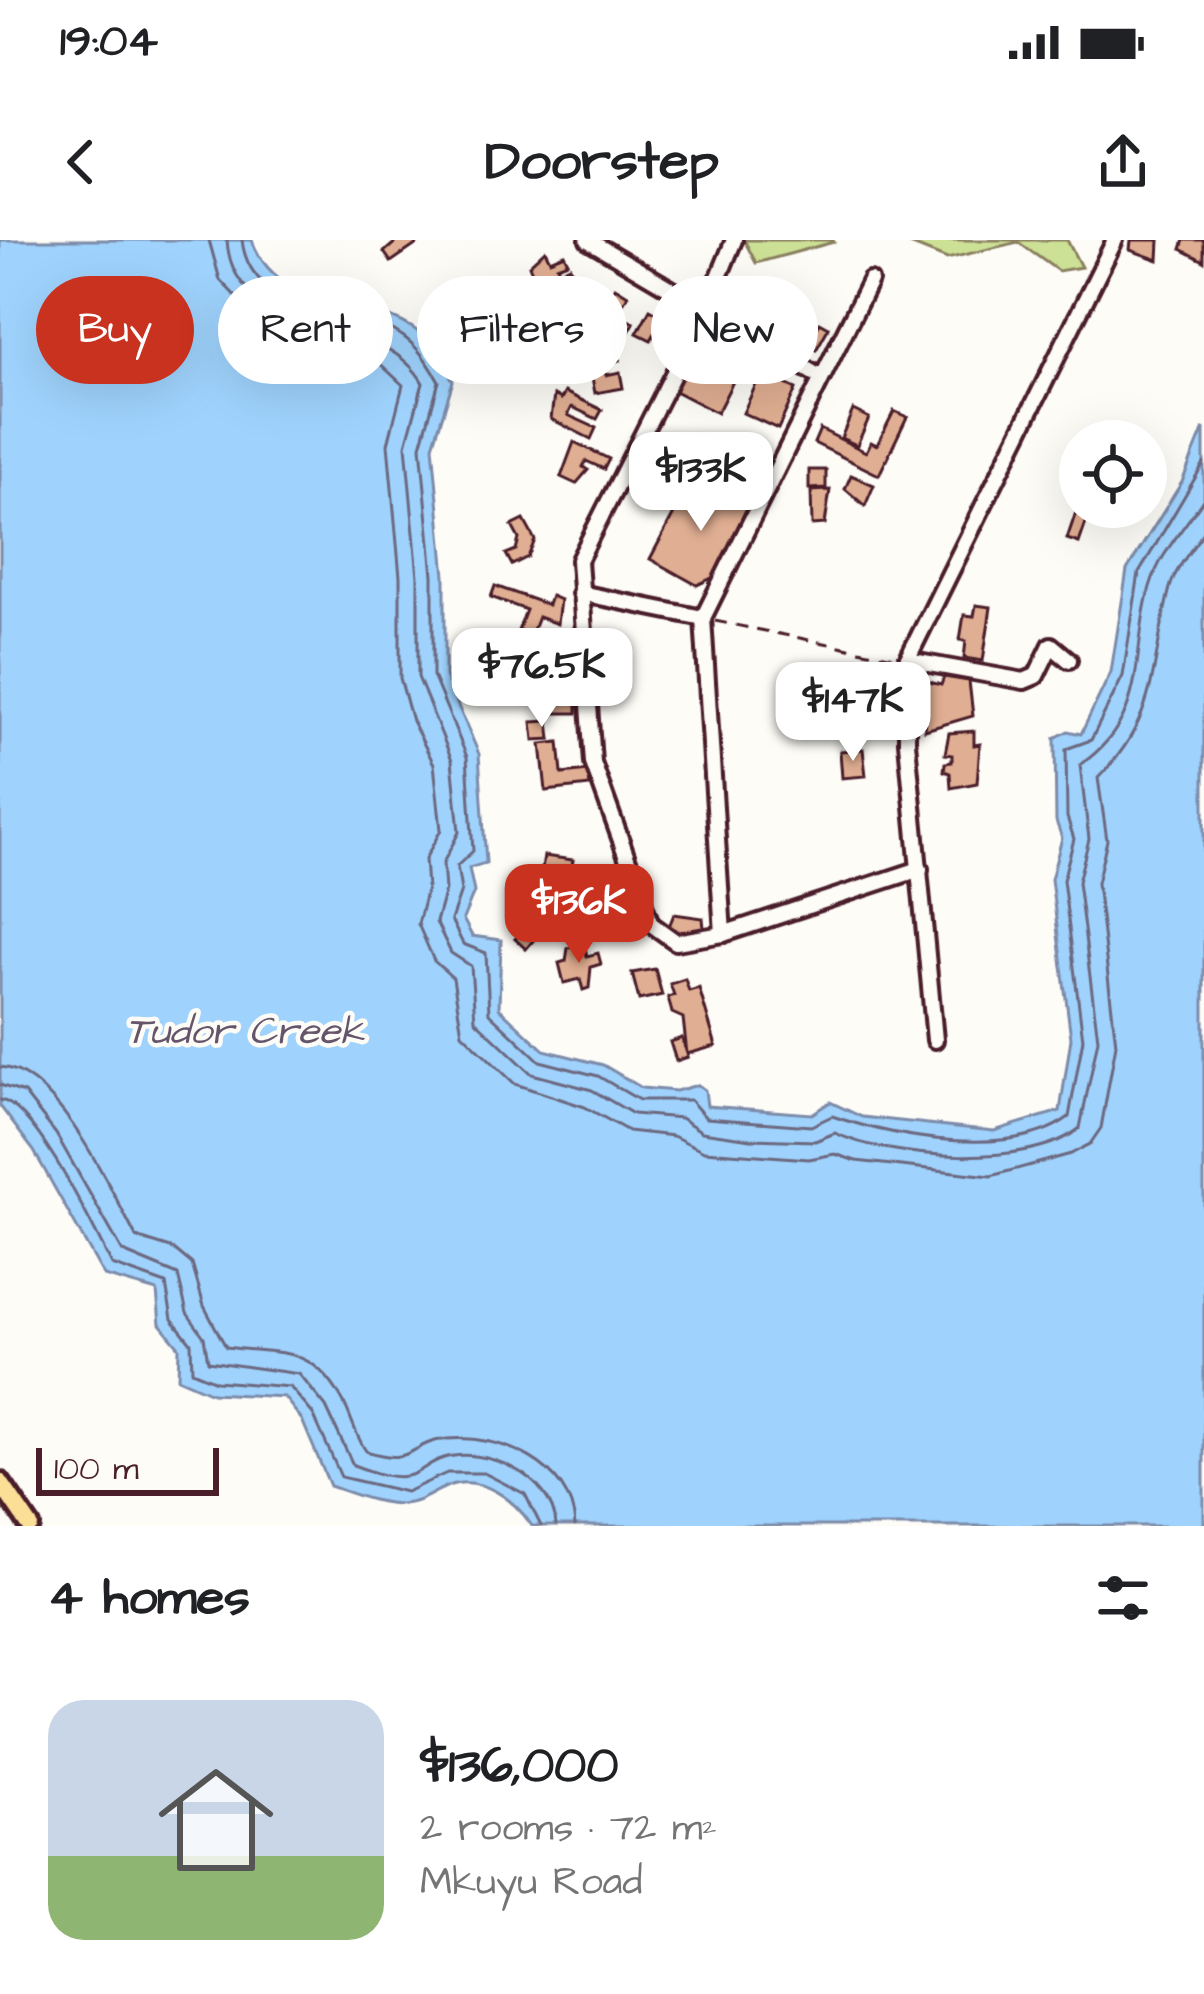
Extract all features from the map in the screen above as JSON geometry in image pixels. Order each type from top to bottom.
[{"type":"main road","points":[[0,1482],[31,1526]]},
{"type":"street","points":[[588,240],[651,278]]},
{"type":"street","points":[[935,1040],[907,742],[907,660],[1115,240]]},
{"type":"street","points":[[720,276],[735,241]]},
{"type":"street","points":[[723,934],[704,618],[870,281]]},
{"type":"street","points":[[667,384],[581,549],[593,763],[651,924],[676,942],[723,934],[920,869]]},
{"type":"street","points":[[580,593],[704,618]]},
{"type":"street","points":[[907,660],[1024,681],[1036,676],[1051,645],[1069,660]]},
{"type":"path","points":[[704,618],[907,660]]},
{"type":"green space","points":[[744,240],[833,240],[834,242],[756,263]]},
{"type":"green space","points":[[900,240],[1067,240],[1081,267],[1058,271],[1018,242],[947,259]]},
{"type":"water","name":"Tudor Creek","points":[[0,240],[252,240],[265,265],[277,276],[218,276],[218,384],[393,384],[393,319],[417,333],[417,384],[452,384],[433,446],[445,576],[445,676],[479,754],[486,863],[469,868],[474,892],[463,919],[472,936],[501,940],[499,1008],[544,1050],[603,1065],[642,1088],[676,1091],[698,1085],[705,1090],[707,1106],[812,1114],[830,1102],[862,1117],[994,1131],[1060,1111],[1071,1038],[1051,879],[1062,838],[1056,821],[1055,738],[1068,731],[1081,734],[1111,672],[1127,570],[1153,528],[1167,528],[1167,506],[1204,428],[1204,1526],[532,1526],[506,1498],[471,1483],[403,1504],[330,1486],[302,1420],[284,1397],[212,1393],[178,1378],[179,1347],[160,1324],[157,1291],[104,1276],[34,1151],[0,1106]]},
{"type":"building","points":[[398,240],[423,240],[391,262],[384,252]]},
{"type":"building","points":[[1131,240],[1159,240],[1158,260],[1130,250]]},
{"type":"building","points":[[1184,240],[1204,240],[1204,261],[1181,249]]},
{"type":"building","points":[[545,250],[550,260],[564,254],[568,262],[557,266],[559,271],[570,266],[574,276],[534,276],[529,265]]},
{"type":"building","points":[[650,309],[651,310],[651,340],[637,333]]},
{"type":"building","points":[[820,322],[829,327],[818,346]]},
{"type":"building","points":[[593,384],[622,384],[623,388],[595,393]]},
{"type":"building","points":[[676,384],[732,384],[717,413],[673,390]]},
{"type":"building","points":[[756,384],[785,384],[796,389],[778,429],[743,413]]},
{"type":"building","points":[[565,392],[602,410],[597,419],[572,407],[568,415],[596,428],[591,439],[551,419],[554,395],[561,399]]},
{"type":"building","points":[[853,410],[869,418],[857,445],[841,438]]},
{"type":"building","points":[[894,411],[907,417],[879,475],[814,443],[820,429],[866,452],[871,442],[877,445]]},
{"type":"building","points":[[574,442],[609,459],[604,469],[586,461],[583,467],[588,470],[576,484],[561,477]]},
{"type":"building","points":[[740,443],[757,465],[732,486],[716,466],[724,460],[730,467],[737,461],[729,452]]},
{"type":"building","points":[[809,470],[826,470],[826,488],[809,489]]},
{"type":"building","points":[[851,475],[874,485],[865,506],[845,489]]},
{"type":"building","points":[[708,484],[752,508],[720,574],[697,585],[650,559],[685,493]]},
{"type":"building","points":[[830,490],[825,524],[812,525],[811,491]]},
{"type":"building","points":[[524,520],[535,540],[528,557],[512,565],[506,554],[516,550],[519,539],[512,526]]},
{"type":"building","points":[[1071,528],[1084,528],[1079,543],[1067,539]]},
{"type":"building","points":[[495,586],[548,605],[551,596],[560,600],[557,624],[538,617],[531,635],[518,631],[526,610],[491,597]]},
{"type":"building","points":[[976,605],[991,607],[983,661],[964,658],[966,641],[960,640],[964,615],[974,616]]},
{"type":"building","points":[[539,664],[542,675],[560,675],[560,692],[577,692],[577,713],[548,713],[548,697],[520,698],[519,665]]},
{"type":"building","points":[[944,677],[969,681],[973,716],[925,730],[921,680],[941,685]]},
{"type":"building","points":[[549,721],[551,739],[534,740],[532,722]]},
{"type":"building","points":[[974,731],[974,745],[980,744],[977,783],[951,788],[950,773],[944,771],[945,763],[952,762],[952,755],[945,754],[949,733]]},
{"type":"building","points":[[559,742],[562,774],[588,771],[590,786],[546,791],[541,744]]},
{"type":"building","points":[[863,749],[866,776],[842,778],[840,751]]},
{"type":"building","points":[[544,856],[573,860],[571,872],[581,874],[579,888],[540,881]]},
{"type":"building","points":[[674,914],[703,918],[704,928],[681,936],[668,929]]},
{"type":"building","points":[[527,926],[537,936],[526,949],[515,939]]},
{"type":"building","points":[[584,944],[587,956],[598,953],[601,964],[591,967],[589,988],[583,990],[580,979],[564,983],[559,963],[566,961],[568,948]]},
{"type":"building","points":[[655,969],[662,995],[639,1000],[632,973]]},
{"type":"building","points":[[685,979],[689,991],[699,988],[716,1046],[687,1054],[683,1018],[672,1013],[668,997],[674,995],[670,984]]},
{"type":"building","points":[[682,1038],[688,1057],[676,1061],[670,1042]]}]
